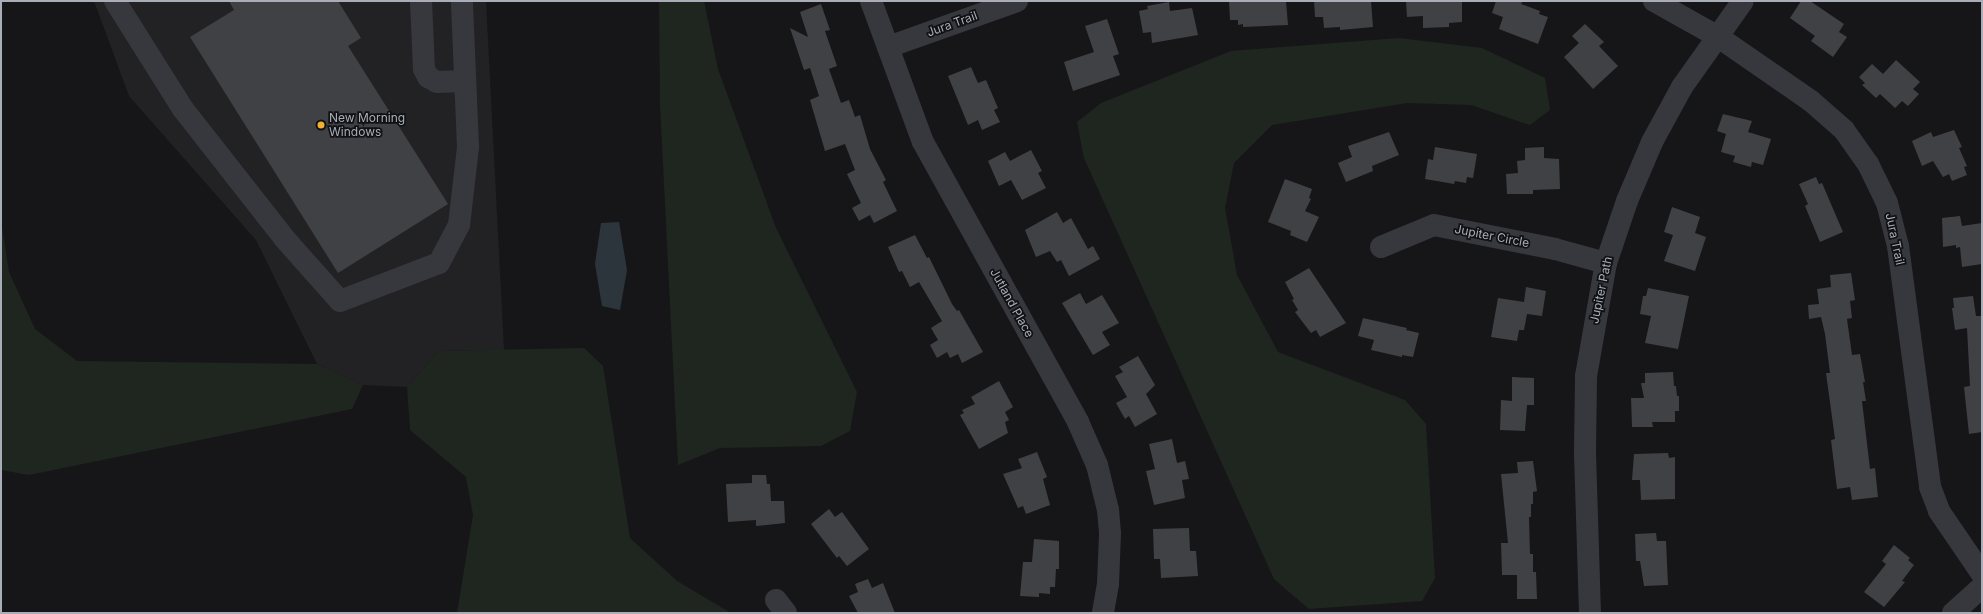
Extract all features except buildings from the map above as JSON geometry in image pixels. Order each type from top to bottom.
[{"type":"street","points":[[114,1],[183,109],[284,238],[340,301],[439,263],[459,225],[468,147],[464,81],[462,1]]},
{"type":"street","points":[[421,1],[424,69],[428,77],[437,82],[464,81]]},
{"type":"street","name":"Jutland Place","points":[[871,1],[923,142],[1078,422],[1097,465],[1108,510],[1110,534],[1108,584],[1103,613]]},
{"type":"street","name":"Jura Trail","points":[[888,47],[1017,1]]},
{"type":"street","name":"Jura Trail","points":[[1654,1],[1717,36],[1827,114],[1857,146],[1878,182],[1887,203],[1898,246],[1930,488],[1939,511],[1982,574]]},
{"type":"street","name":"Jupiter Path","points":[[1590,613],[1585,450],[1586,376],[1606,262],[1626,201],[1652,142],[1682,87],[1743,1]]},
{"type":"street","name":"Jupiter Circle","points":[[1381,247],[1434,225],[1554,249],[1606,262]]},
{"type":"street","points":[[1953,613],[1982,587]]},
{"type":"shaded area","points":[[94,1],[486,1],[504,350],[439,351],[407,387],[363,385],[317,364],[256,240],[129,96]]},
{"type":"shaded area","points":[[659,1],[704,1],[718,69],[776,228],[857,392],[850,431],[821,446],[720,448],[678,465],[660,104]]},
{"type":"shaded area","points":[[1399,38],[1482,48],[1545,78],[1550,110],[1530,125],[1471,105],[1407,103],[1272,125],[1234,163],[1225,208],[1237,275],[1278,352],[1405,400],[1426,424],[1435,578],[1422,601],[1309,609],[1274,579],[1084,158],[1077,122],[1101,103],[1231,51]]},
{"type":"shaded area","points":[[1,220],[9,272],[35,329],[77,361],[317,364],[363,385],[352,409],[29,475],[1,470]]},
{"type":"shaded area","points":[[619,222],[627,270],[620,310],[602,306],[595,264],[601,223]]},
{"type":"shaded area","points":[[584,348],[603,366],[630,538],[677,581],[731,613],[457,613],[473,515],[466,477],[410,430],[407,387],[439,351]]},
{"type":"place","name":"New Morning Windows","points":[[321,125]]}]
